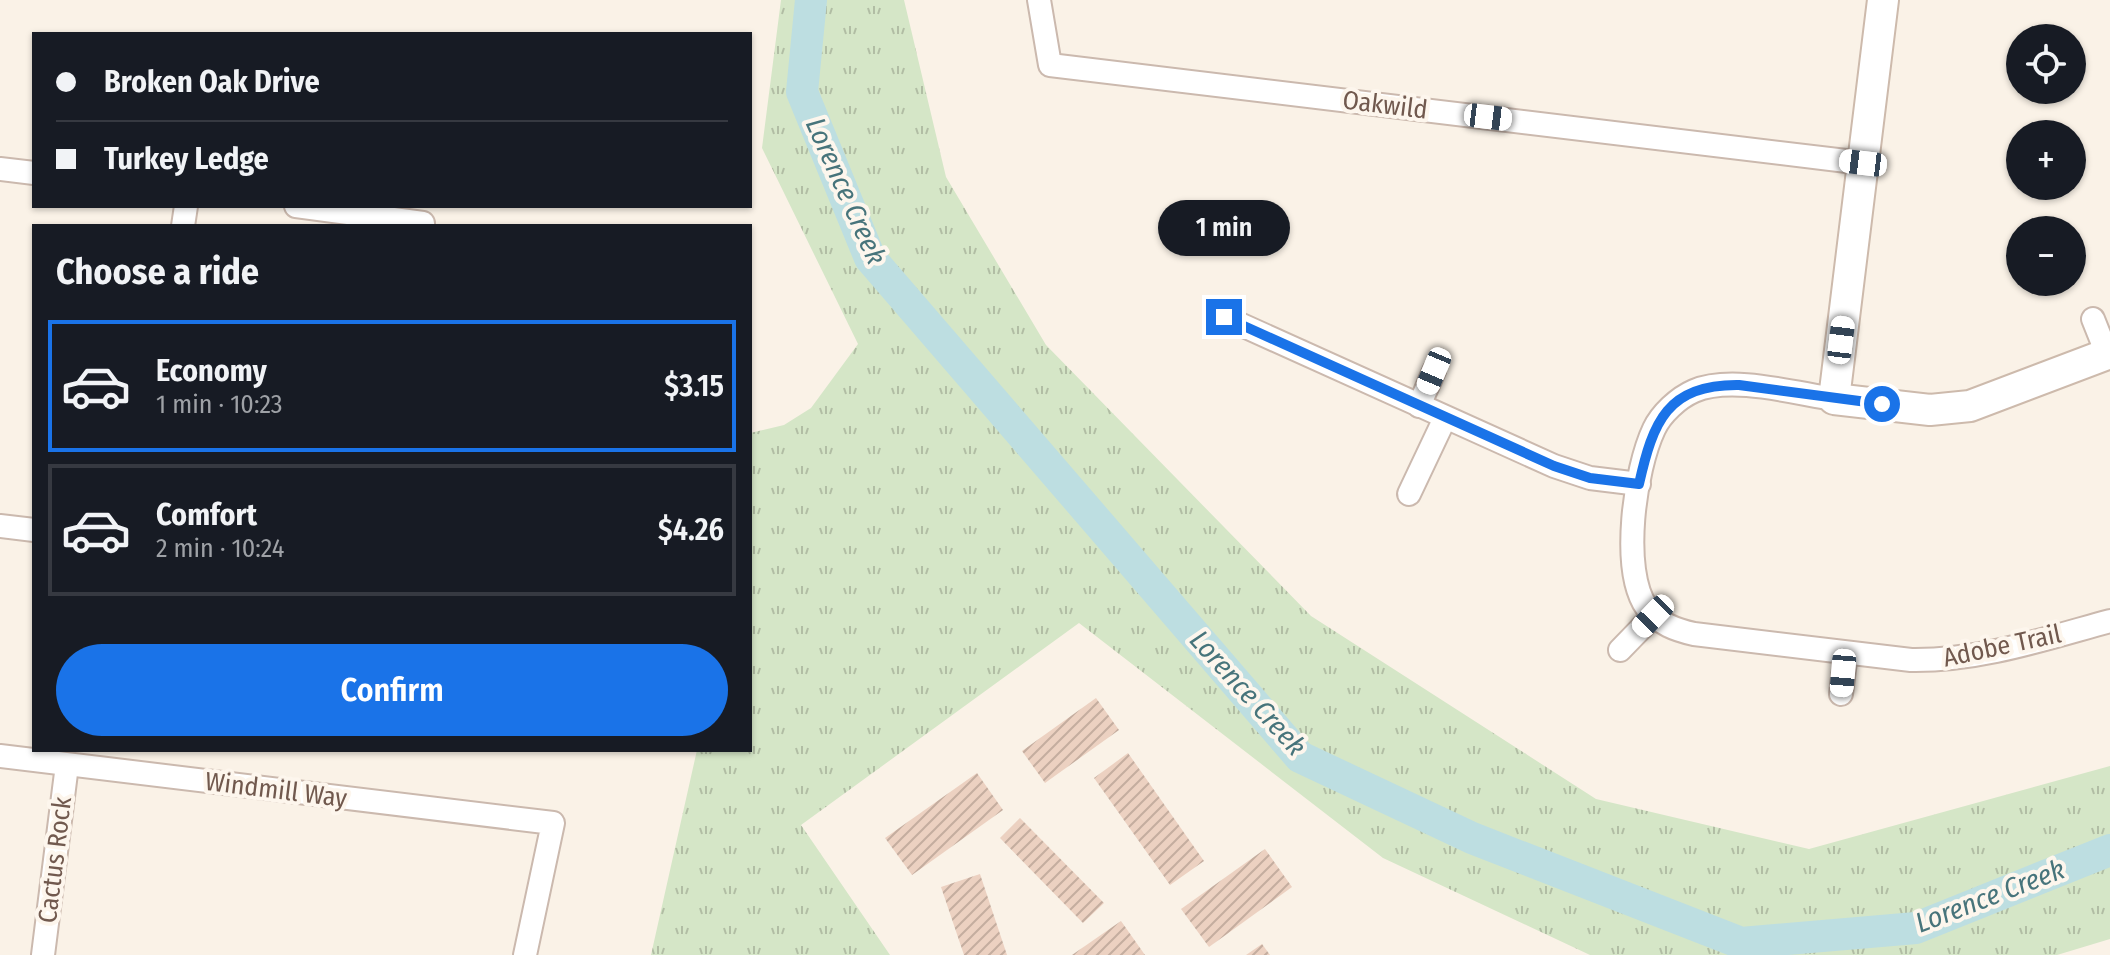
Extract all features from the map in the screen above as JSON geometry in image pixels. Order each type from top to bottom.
[{"type":"street","name":"Oakwild","points":[[1039,0],[1050,65],[1863,163]]},
{"type":"street","points":[[1834,399],[1883,0]]},
{"type":"street","points":[[0,169],[32,173]]},
{"type":"street","points":[[310,208],[423,224]]},
{"type":"street","points":[[1224,317],[1554,466],[1590,478],[1639,484]]},
{"type":"street","points":[[1620,650],[1653,616],[1641,598],[1634,578],[1631,545],[1639,484],[1655,426],[1671,406],[1693,391],[1718,385],[1739,385],[1930,410],[1970,406],[2109,353],[2093,319]]},
{"type":"street","points":[[1419,406],[1434,371]]},
{"type":"street","points":[[1409,494],[1445,418]]},
{"type":"street","points":[[0,526],[32,530]]},
{"type":"street","name":"Adobe Trail","points":[[1653,616],[1677,630],[1694,634],[1911,660],[1967,658],[2110,621]]},
{"type":"street","points":[[1841,694],[1846,653]]},
{"type":"street","name":"Windmill Way","points":[[0,756],[553,823],[525,955]]},
{"type":"street","name":"Cactus Rock","points":[[43,955],[67,765]]},
{"type":"green space","points":[[781,0],[904,0],[946,177],[1046,345],[1311,616],[1596,799],[1809,849],[2110,766],[2110,939],[2057,955],[1590,955],[1383,858],[1079,623],[801,825],[890,955],[651,955],[697,752],[752,752],[752,433],[784,425],[811,408],[858,344],[762,148]]},
{"type":"building","points":[[1096,698],[1119,730],[1045,783],[1022,751]]},
{"type":"building","points":[[1128,753],[1204,861],[1170,885],[1094,778]]},
{"type":"building","points":[[977,773],[1003,810],[912,875],[885,838]]},
{"type":"building","points":[[1020,818],[1104,903],[1083,923],[1000,838]]},
{"type":"building","points":[[1265,849],[1292,887],[1209,947],[1181,909]]},
{"type":"building","points":[[980,874],[1007,955],[964,955],[941,887]]},
{"type":"building","points":[[1121,921],[1145,955],[1072,955]]},
{"type":"building","points":[[1262,944],[1270,955],[1246,955]]},
{"type":"waterway","name":"Lorence Creek","points":[[811,0],[802,92],[870,258],[1300,757],[1472,838],[1741,943],[1916,928],[2110,850]]},
{"type":"route","points":[[1224,317],[1554,466],[1590,478],[1639,484],[1655,426],[1671,406],[1693,391],[1718,385],[1739,385],[1882,404]]}]
